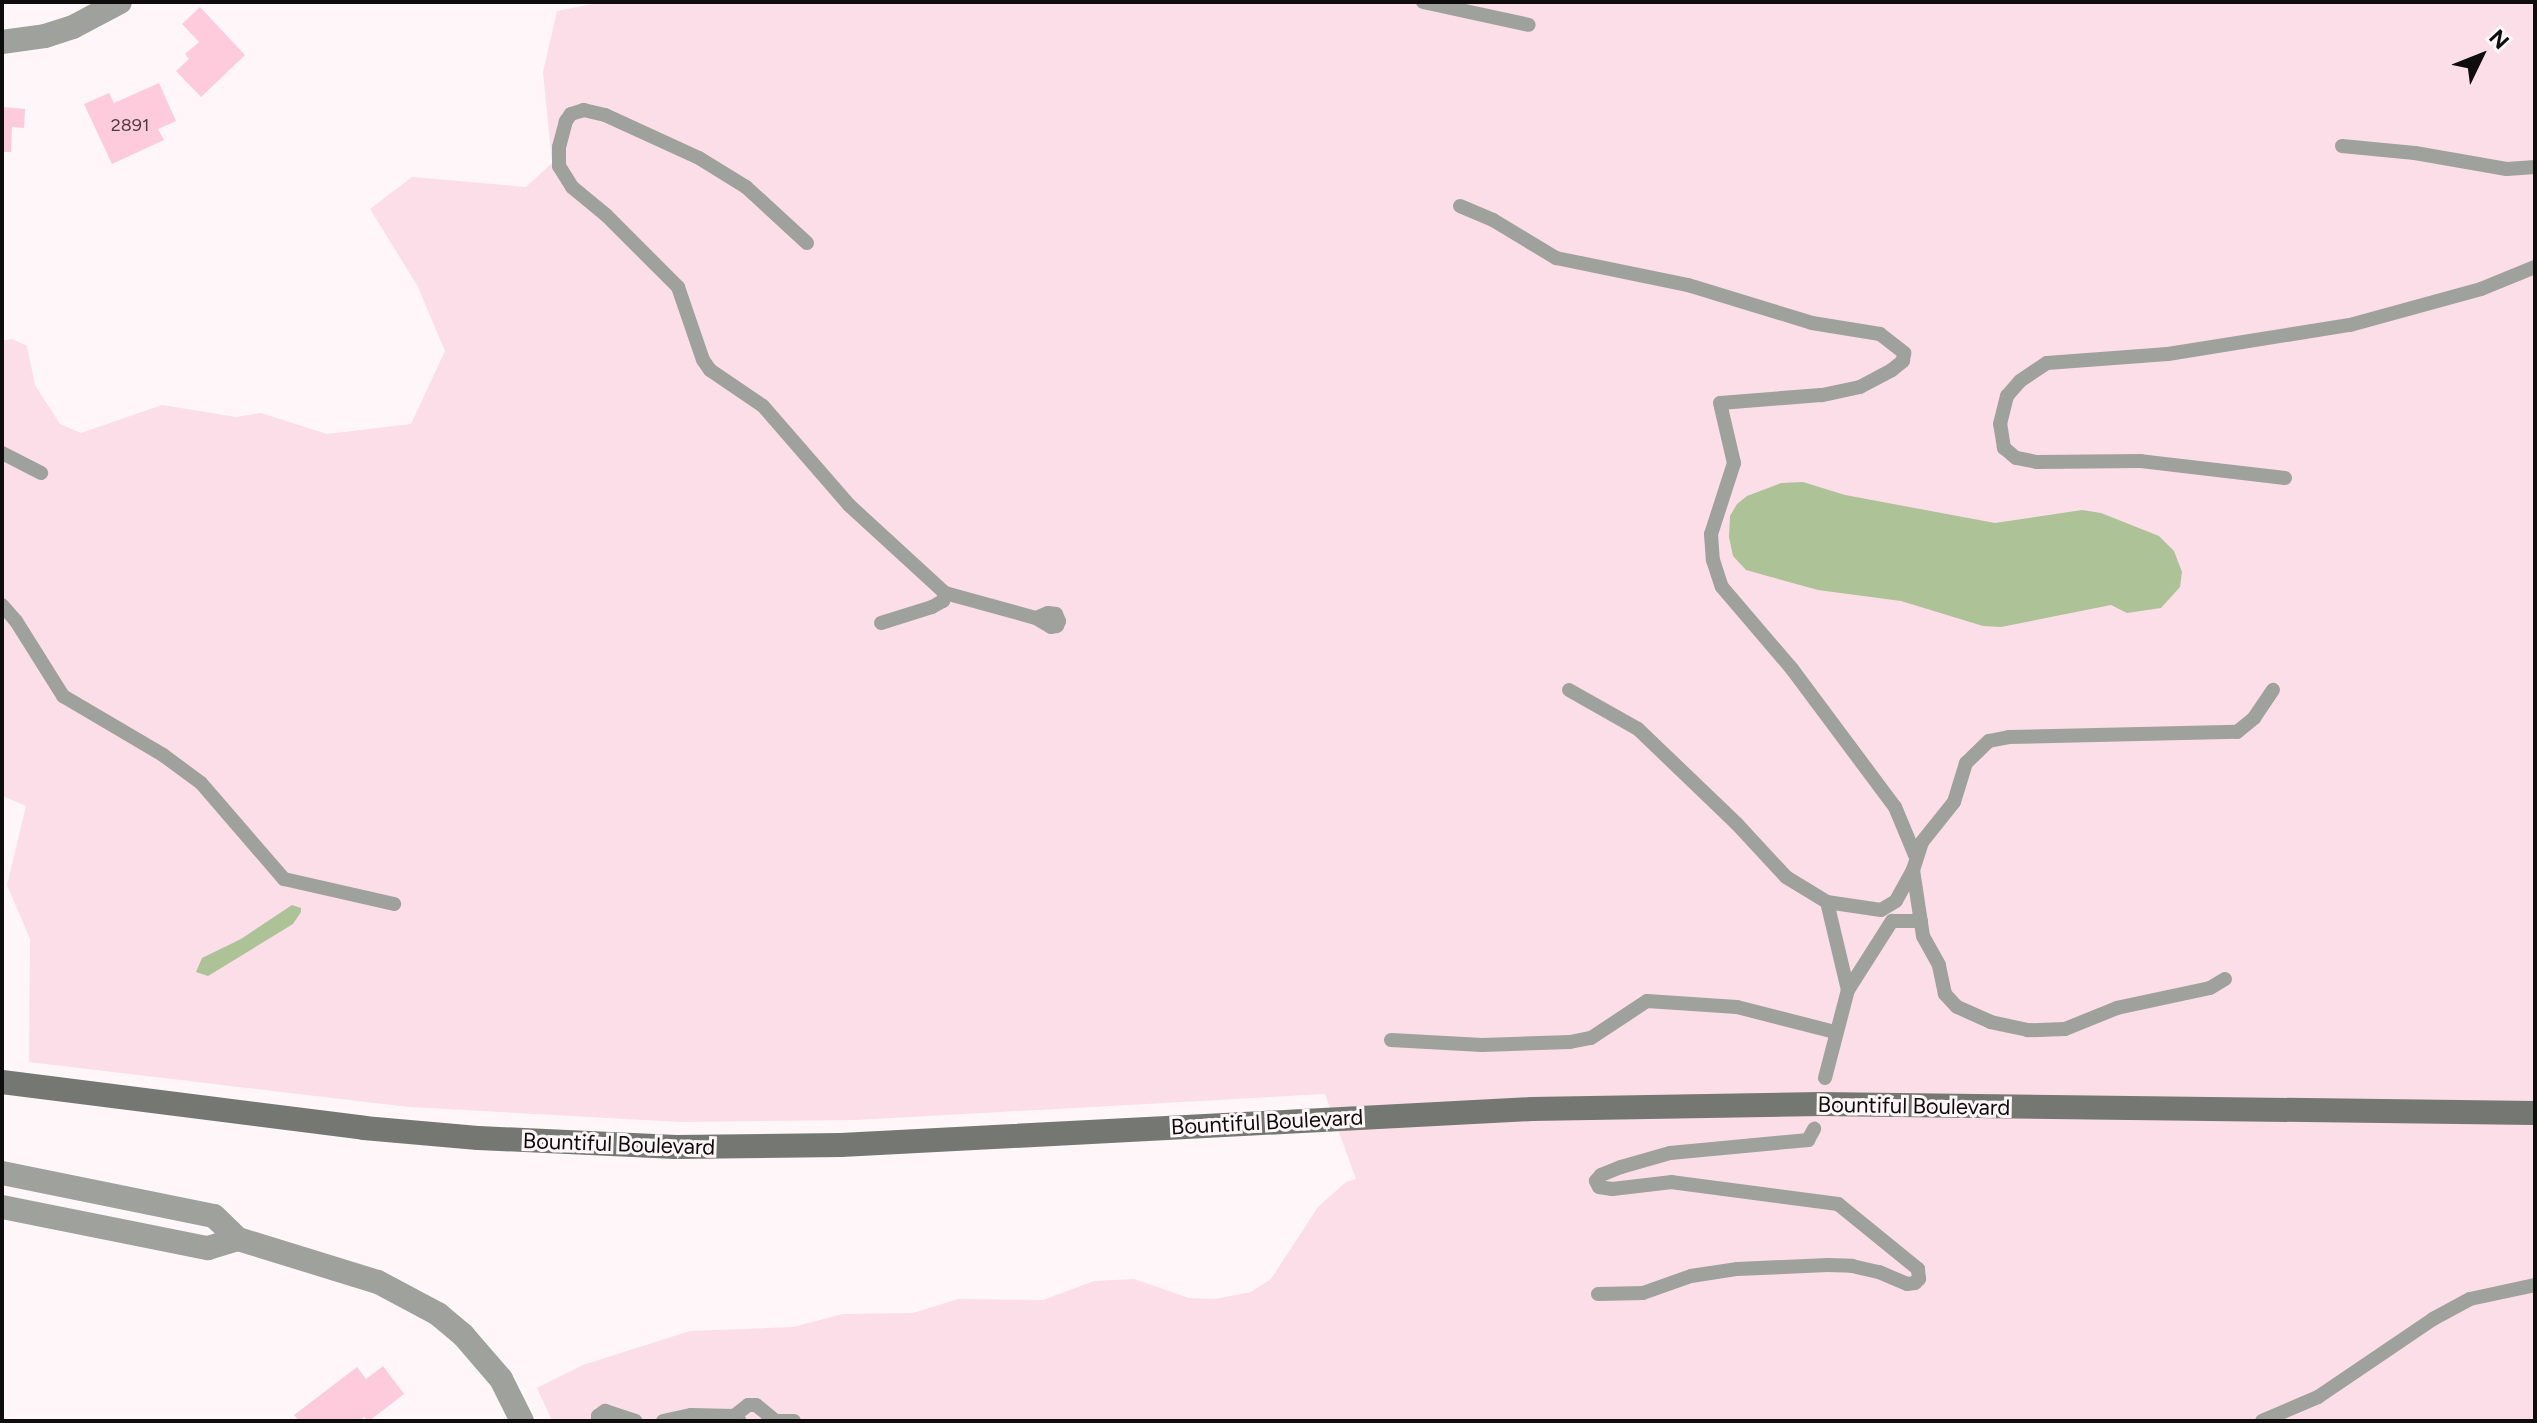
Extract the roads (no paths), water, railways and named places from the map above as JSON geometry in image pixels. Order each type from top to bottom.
[{"type":"main road","name":"Bountiful Boulevard","points":[[2,1082],[393,1131],[564,1144],[676,1147],[854,1144],[1548,1108],[1820,1104],[2535,1113]]},
{"type":"street","points":[[2,42],[45,36],[73,27],[120,2]]},
{"type":"street","points":[[2,1173],[214,1216],[238,1239],[348,1271],[438,1314],[483,1355],[501,1379],[522,1421]]},
{"type":"street","points":[[2,1207],[208,1248],[238,1239]]},
{"type":"lane","points":[[1423,2],[1529,25]]},
{"type":"lane","points":[[807,243],[746,187],[699,158],[605,115],[584,110],[571,114],[566,121],[559,147],[559,166],[572,187],[678,287],[703,360],[763,406],[849,505],[945,593],[1036,618]]},
{"type":"lane","points":[[2342,146],[2415,153],[2507,169],[2535,167]]},
{"type":"lane","points":[[1460,206],[1493,220],[1556,258],[1699,288],[1812,323],[1880,334],[1904,353],[1903,361],[1892,370],[1860,387],[1821,395],[1720,403],[1734,463],[1711,534],[1713,560],[1722,587],[1792,669],[1895,807],[1914,862],[1923,936],[1939,965],[1945,994],[1957,1007],[1991,1022],[2028,1030],[2065,1029],[2117,1008],[2210,988],[2225,979]]},
{"type":"lane","points":[[2285,478],[2141,461],[2037,462],[2016,458],[2004,448],[2000,424],[2007,396],[2020,381],[2047,363],[2168,354],[2350,325],[2481,289],[2535,267]]},
{"type":"lane","points":[[2,453],[41,473]]},
{"type":"lane","points":[[881,623],[932,607],[943,601],[945,593]]},
{"type":"lane","points":[[2,605],[16,621],[63,696],[89,715],[163,755],[201,783],[284,879],[394,904]]},
{"type":"lane","points":[[1569,690],[1638,729],[1737,824],[1786,877],[1827,902],[1881,910],[1890,907],[1914,862],[1954,802],[1966,763],[1989,741],[2009,737],[2237,732],[2254,718],[2273,690]]},
{"type":"lane","points":[[1827,902],[1848,990]]},
{"type":"lane","points":[[1825,1078],[1848,990],[1892,921],[1921,921]]},
{"type":"lane","points":[[1391,1040],[1482,1045],[1570,1042],[1591,1038],[1647,1001],[1737,1007],[1835,1032]]},
{"type":"lane","points":[[1598,1294],[1643,1293],[1691,1276],[1737,1269],[1828,1265],[1852,1266],[1907,1284],[1915,1283],[1919,1279],[1918,1269],[1838,1204],[1672,1182],[1612,1189],[1599,1187],[1596,1181],[1601,1175],[1621,1167],[1670,1153],[1808,1140],[1814,1129]]},
{"type":"lane","points":[[2262,1421],[2318,1397],[2433,1319],[2470,1299],[2535,1285]]},
{"type":"lane","points":[[663,1421],[699,1415],[738,1418],[748,1405],[756,1405],[770,1420],[794,1421]]},
{"type":"lane","points":[[598,1421],[598,1416],[605,1411],[635,1421]]}]
